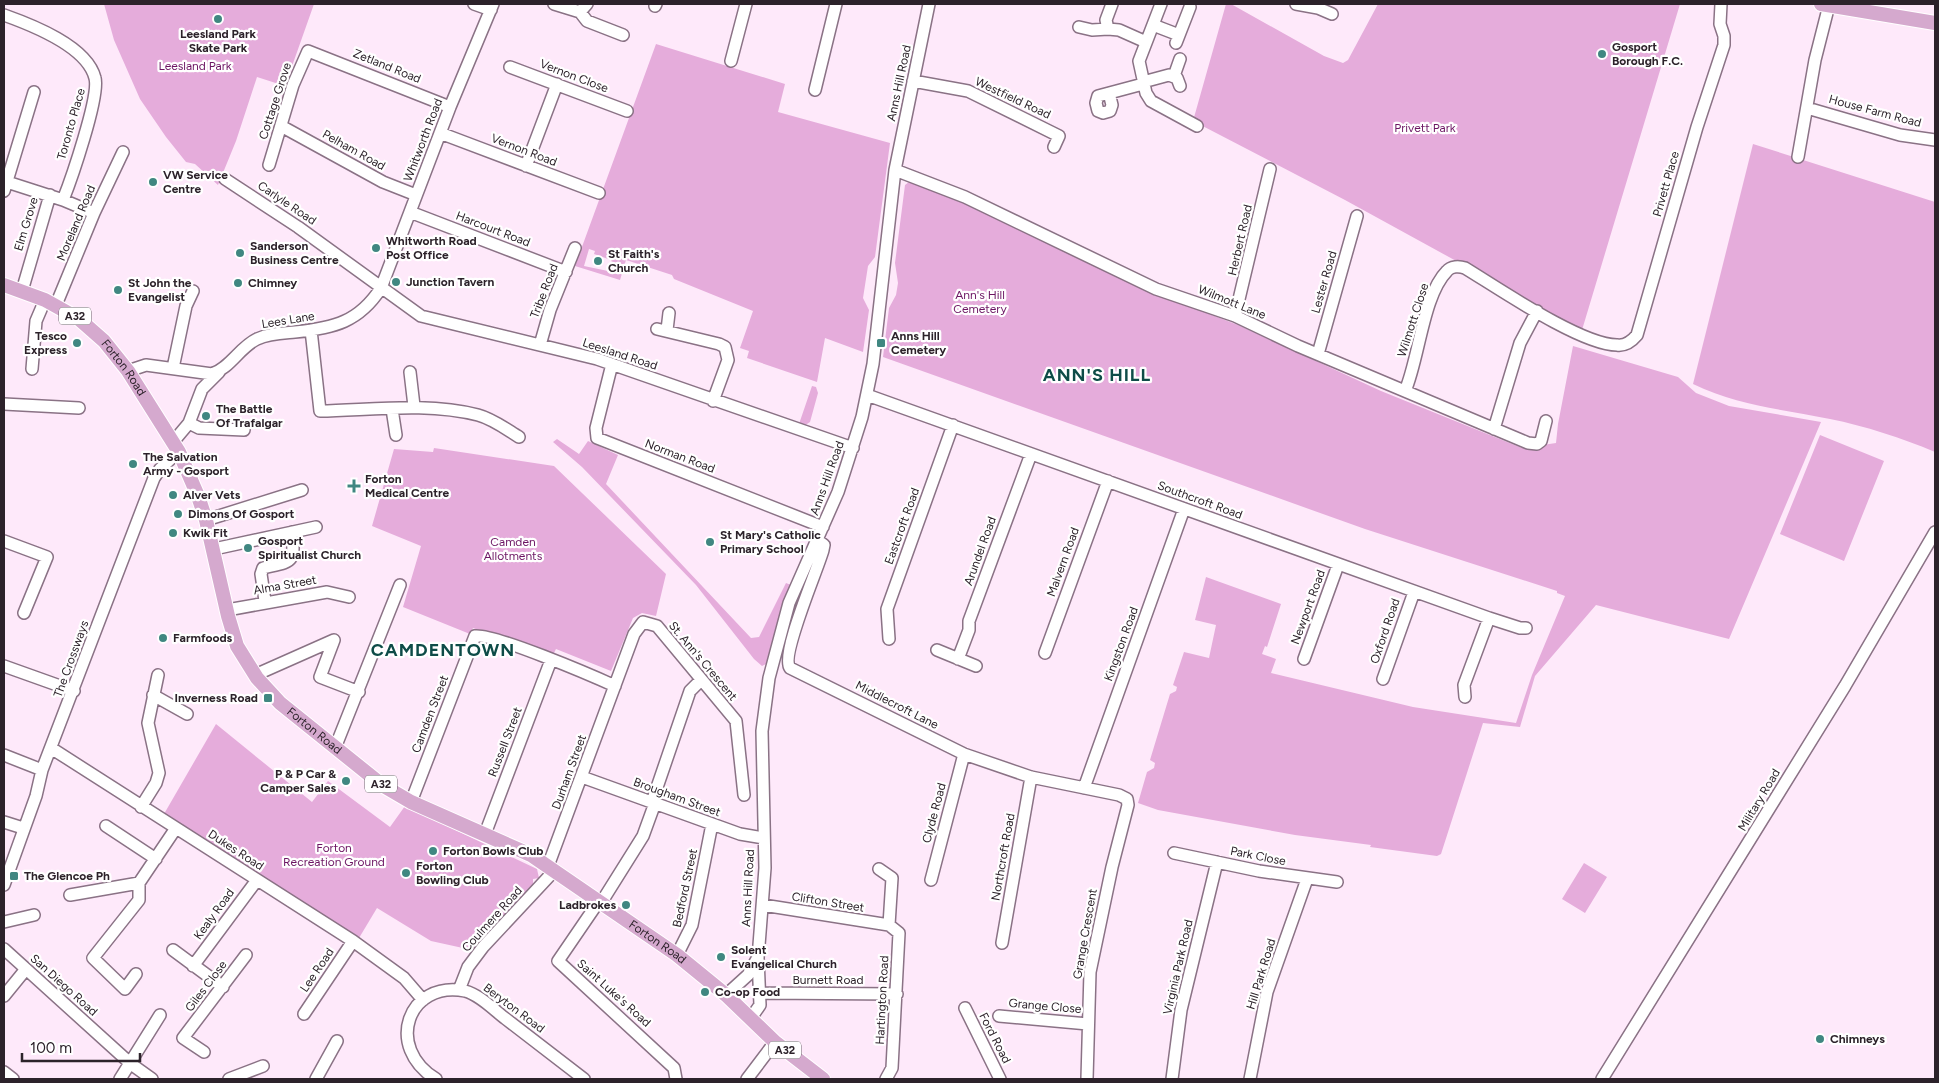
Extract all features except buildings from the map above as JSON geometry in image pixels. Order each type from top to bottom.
[{"type":"main road","points":[[1825,4],[1935,23]]},
{"type":"main road","name":"Forton Road","points":[[4,285],[51,303],[92,329],[128,371],[176,446],[206,520],[236,643],[255,675],[287,709],[382,785],[411,802],[521,850],[551,869],[677,955],[751,1018]]},
{"type":"main road","name":"A32","points":[[751,1018],[775,1042],[823,1079]]},
{"type":"street","points":[[474,4],[492,7]]},
{"type":"street","points":[[554,4],[584,8],[587,21],[622,35]]},
{"type":"street","points":[[731,62],[746,4]]},
{"type":"street","points":[[815,90],[836,4]]},
{"type":"street","name":"Anns Hill Road","points":[[751,1018],[759,1008],[758,958],[763,905],[764,791],[761,753],[764,703],[783,621],[796,585],[823,527],[853,448],[867,395],[873,364],[895,170],[929,4]]},
{"type":"street","points":[[1108,29],[1106,20],[1112,4]]},
{"type":"street","points":[[1161,4],[1139,60],[1143,83],[1151,101],[1197,126]]},
{"type":"street","points":[[1296,4],[1333,13]]},
{"type":"street","name":"Privett Place","points":[[1602,342],[1623,344],[1635,338],[1640,327],[1697,127],[1724,44],[1720,24],[1721,4]]},
{"type":"street","points":[[1798,157],[1825,4]]},
{"type":"street","name":"Whitworth Road","points":[[381,288],[450,107],[492,7]]},
{"type":"street","points":[[1153,24],[1178,39],[1190,7]]},
{"type":"street","name":"Toronto Place","points":[[4,15],[55,37],[75,50],[86,61],[96,80],[89,116],[62,200]]},
{"type":"street","points":[[1079,27],[1092,30],[1118,30],[1146,42]]},
{"type":"street","name":"Cottage Grove","points":[[269,165],[305,54],[308,51],[313,51]]},
{"type":"street","name":"Zetland Road","points":[[313,51],[450,107]]},
{"type":"street","points":[[1109,93],[1169,75],[1177,81],[1180,59]]},
{"type":"street","name":"Vernon Close","points":[[510,67],[627,111]]},
{"type":"street","name":"Westfield Road","points":[[913,81],[968,91],[1059,136],[1054,147]]},
{"type":"street","points":[[526,166],[557,84]]},
{"type":"street","points":[[34,92],[5,187],[50,195],[94,214]]},
{"type":"street","name":"House Farm Road","points":[[1807,108],[1900,135],[1935,140]]},
{"type":"street","points":[[1059,136],[1064,125]]},
{"type":"street","name":"Pelham Road","points":[[281,126],[383,182],[416,195]]},
{"type":"street","name":"Vernon Road","points":[[440,133],[599,193]]},
{"type":"street","name":"Moreland Road","points":[[51,303],[123,152]]},
{"type":"street","name":"Wilmott Lane","points":[[895,170],[965,197],[1156,290],[1235,316],[1318,354],[1528,443],[1537,444],[1542,440],[1546,421]]},
{"type":"street","name":"Herbert Road","points":[[1235,316],[1270,170]]},
{"type":"street","name":"Carlyle Road","points":[[225,179],[298,227],[381,288]]},
{"type":"street","name":"Elm Grove","points":[[22,291],[50,195]]},
{"type":"street","name":"Harcourt Road","points":[[410,212],[566,272]]},
{"type":"street","name":"Lester Road","points":[[1318,354],[1357,216]]},
{"type":"street","name":"Tribe Road","points":[[540,345],[550,310],[575,248]]},
{"type":"street","name":"Wilmott Close","points":[[1404,391],[1434,294],[1450,268],[1465,268],[1538,311],[1581,334],[1602,342]]},
{"type":"street","name":"Lees Lane","points":[[202,389],[245,347],[260,338],[328,327],[357,316],[368,306],[381,288]]},
{"type":"street","name":"Leesland Road","points":[[381,288],[421,316],[434,321],[540,345],[612,364],[713,401],[853,448]]},
{"type":"street","points":[[173,368],[192,291]]},
{"type":"street","points":[[32,369],[36,321],[51,303]]},
{"type":"street","points":[[1494,429],[1520,343],[1538,311]]},
{"type":"street","points":[[669,313],[662,330],[719,344],[726,349],[728,360],[713,401]]},
{"type":"street","points":[[311,330],[320,411],[392,410],[414,406],[479,415],[500,424],[519,437]]},
{"type":"street","name":"Norman Road","points":[[612,364],[596,428],[596,436],[600,440],[823,527]]},
{"type":"street","points":[[128,371],[141,365],[212,374],[220,370]]},
{"type":"street","points":[[410,372],[414,406]]},
{"type":"street","points":[[198,373],[204,377],[202,389]]},
{"type":"street","name":"The Crossways","points":[[4,884],[42,770],[74,691],[154,478],[189,423],[202,389]]},
{"type":"street","name":"Southcroft Road","points":[[867,395],[1414,592],[1489,618],[1526,628]]},
{"type":"street","points":[[4,404],[79,408]]},
{"type":"street","points":[[392,410],[396,435]]},
{"type":"street","points":[[189,423],[199,428],[244,430]]},
{"type":"street","name":"Eastcroft Road","points":[[889,639],[887,609],[953,425]]},
{"type":"street","name":"Arundel Road","points":[[958,659],[969,630],[968,621],[1031,454]]},
{"type":"street","name":"Malvern Road","points":[[1045,653],[1108,481]]},
{"type":"street","points":[[206,520],[302,490]]},
{"type":"street","name":"Kingston Road","points":[[1084,788],[1184,509]]},
{"type":"street","points":[[214,549],[316,526]]},
{"type":"street","points":[[265,601],[260,574],[263,568],[286,563],[291,559],[294,554],[292,532]]},
{"type":"street","name":"Military Road","points":[[1602,1079],[1834,703],[1935,532]]},
{"type":"street","name":"Middlecroft Lane","points":[[817,540],[824,545],[824,550],[802,607],[788,665],[924,736],[964,754],[1031,776],[1126,798]]},
{"type":"street","points":[[4,541],[47,557],[24,613]]},
{"type":"street","name":"Newport Road","points":[[1304,659],[1338,564]]},
{"type":"street","points":[[335,748],[359,692],[400,585]]},
{"type":"street","name":"Alma Street","points":[[227,610],[265,601],[326,592],[348,597]]},
{"type":"street","name":"Oxford Road","points":[[1383,679],[1414,592]]},
{"type":"street","points":[[1465,697],[1464,685],[1489,618]]},
{"type":"street","name":"St. Ann's Crescent","points":[[616,686],[634,634],[643,622],[657,626],[736,721],[744,795]]},
{"type":"street","name":"Camden Street","points":[[411,802],[475,636],[483,636],[551,660]]},
{"type":"street","points":[[255,675],[334,640],[320,676],[359,692]]},
{"type":"street","points":[[937,650],[976,666]]},
{"type":"street","points":[[551,660],[616,686]]},
{"type":"street","name":"Russell Street","points":[[485,834],[551,660]]},
{"type":"street","points":[[4,666],[74,691]]},
{"type":"street","points":[[141,807],[156,783],[159,772],[149,736],[148,723],[158,675]]},
{"type":"street","points":[[600,902],[643,836],[690,691],[701,680]]},
{"type":"street","name":"Durham Street","points":[[551,869],[557,846],[616,686]]},
{"type":"street","points":[[153,695],[187,714]]},
{"type":"street","name":"Dukes Road","points":[[51,748],[353,941],[404,978],[423,1000]]},
{"type":"street","name":"Clyde Road","points":[[931,880],[964,754]]},
{"type":"street","points":[[4,755],[42,770]]},
{"type":"street","name":"Northcroft Road","points":[[1002,943],[1031,776]]},
{"type":"street","name":"Brougham Street","points":[[582,777],[740,834],[764,838]]},
{"type":"street","name":"Grange Crescent","points":[[1087,1079],[1090,972],[1112,867],[1128,804],[1126,798]]},
{"type":"street","points":[[4,822],[23,828]]},
{"type":"street","name":"Bedford Street","points":[[677,955],[692,925],[712,824]]},
{"type":"street","points":[[106,826],[156,859]]},
{"type":"street","points":[[136,974],[125,989],[93,958],[139,900],[139,883],[176,828]]},
{"type":"street","name":"Park Close","points":[[1174,852],[1307,879],[1337,882]]},
{"type":"street","name":"Virginia Park Road","points":[[1172,1079],[1182,1010],[1217,862]]},
{"type":"street","name":"Coulmere Road","points":[[459,990],[468,967],[482,946],[551,869]]},
{"type":"street","points":[[879,869],[892,878],[889,925]]},
{"type":"street","name":"Hill Park Road","points":[[1250,1079],[1267,992],[1307,879]]},
{"type":"street","name":"Kealy Road","points":[[193,966],[257,880]]},
{"type":"street","points":[[70,895],[139,883]]},
{"type":"street","name":"Saint Luke's Road","points":[[600,902],[558,960],[674,1068],[676,1079]]},
{"type":"street","name":"Clifton Street","points":[[763,905],[889,925]]},
{"type":"street","points":[[4,922],[34,915]]},
{"type":"street","name":"Hartington Road","points":[[886,1079],[892,1068],[898,994],[899,933],[889,925]]},
{"type":"street","name":"Lee Road","points":[[304,1014],[353,941]]},
{"type":"street","name":"San Diego Road","points":[[4,949],[131,1064],[152,1079]]},
{"type":"street","points":[[173,950],[223,987]]},
{"type":"street","name":"Giles Close","points":[[204,1052],[183,1038],[246,955]]},
{"type":"street","points":[[726,995],[748,974],[758,958]]},
{"type":"street","points":[[4,996],[26,969]]},
{"type":"street","points":[[436,1079],[418,1075],[407,1043],[411,1017],[423,1000],[440,991],[459,990]]},
{"type":"street","name":"Beryton Road","points":[[459,990],[475,995],[584,1079]]},
{"type":"street","name":"Burnett Road","points":[[759,993],[898,994]]},
{"type":"street","name":"Ford Road","points":[[965,1008],[1000,1079]]},
{"type":"street","points":[[120,1079],[160,1015]]},
{"type":"street","name":"Grange Close","points":[[999,1016],[1088,1024]]},
{"type":"street","points":[[316,1079],[337,1042]]},
{"type":"street","points":[[747,1079],[775,1042]]},
{"type":"street","points":[[229,1079],[263,1066]]},
{"type":"street","points":[[4,1072],[13,1079]]},
{"type":"green space","name":"Leesland Park","points":[[104,4],[314,4],[285,86],[257,77],[236,141],[218,185],[195,164],[186,162],[140,99],[114,40]]},
{"type":"green space","name":"Privett Park","points":[[1226,4],[1231,4],[1324,56],[1343,63],[1348,60],[1378,4],[1680,4],[1582,330],[1345,200],[1193,121]]},
{"type":"green space","points":[[656,44],[785,84],[778,112],[890,143],[875,257],[868,266],[863,298],[869,310],[863,352],[825,338],[817,382],[747,358],[749,351],[740,348],[753,311],[674,279],[672,275],[626,260],[620,280],[575,266]],"holes":[[[589,249],[595,251],[594,254],[611,260],[613,264],[608,271],[584,266]]]},
{"type":"green space","points":[[1753,144],[1935,202],[1935,452],[1870,429],[1744,402],[1693,384]]},
{"type":"green space","name":"Ann's Hill Cemetery","points":[[909,182],[969,204],[1173,300],[1238,325],[1381,391],[1522,448],[1556,443],[1573,346],[1678,377],[1696,393],[1729,406],[1821,422],[1729,639],[1596,605],[1535,676],[1520,727],[1483,723],[1441,854],[1437,856],[1370,847],[1371,845],[1295,835],[1158,810],[1138,803],[1147,772],[1154,768],[1155,763],[1150,760],[1170,694],[1176,691],[1177,687],[1173,685],[1184,652],[1209,658],[1216,625],[1195,620],[1206,577],[1281,604],[1267,647],[1265,646],[1262,654],[1276,659],[1271,673],[1413,707],[1516,723],[1532,675],[1565,596],[1557,593],[1557,591],[1365,529],[883,357],[889,308],[896,295],[898,283],[895,263],[905,185]]},
{"type":"green space","points":[[812,386],[816,387],[818,393],[810,422],[804,426],[799,424]]},
{"type":"green space","points":[[1820,435],[1884,461],[1844,561],[1780,534]]},
{"type":"green space","points":[[557,439],[579,454],[588,441],[618,455],[606,484],[751,638],[759,637],[786,583],[791,585],[766,664],[762,666],[754,659],[696,585],[582,467],[553,442]]},
{"type":"green space","name":"Camden Allotments","points":[[434,448],[554,466],[666,574],[656,616],[642,613],[633,618],[611,671],[556,649],[552,657],[473,628],[470,634],[403,607],[421,546],[372,526],[394,449],[433,452]]},
{"type":"green space","name":"Forton Recreation Ground","points":[[216,724],[312,802],[328,781],[390,827],[405,806],[537,869],[539,878],[533,879],[533,884],[472,950],[431,941],[377,908],[359,938],[164,814]]},
{"type":"green space","points":[[1584,863],[1607,877],[1585,913],[1562,899]]},
{"type":"place","name":"Leesland Park Skate Park","points":[[218,19]]},
{"type":"place","name":"Gosport Borough F.C.","points":[[1602,54]]},
{"type":"place","name":"VW Service Centre","points":[[153,182]]},
{"type":"place","name":"Whitworth Road Post Office","points":[[376,248]]},
{"type":"place","name":"Sanderson Business Centre","points":[[240,253]]},
{"type":"place","name":"St Faith's Church","points":[[598,261]]},
{"type":"place","name":"Junction Tavern","points":[[396,282]]},
{"type":"place","name":"Chimney","points":[[238,283]]},
{"type":"place","name":"St John the Evangelist","points":[[118,290]]},
{"type":"place","name":"Tesco Express","points":[[77,343]]},
{"type":"place","name":"Anns Hill Cemetery","points":[[881,343]]},
{"type":"place","name":"The Battle Of Trafalgar","points":[[206,416]]},
{"type":"place","name":"The Salvation Army - Gosport","points":[[133,464]]},
{"type":"place","name":"Forton Medical Centre","points":[[354,486]]},
{"type":"place","name":"Alver Vets","points":[[173,495]]},
{"type":"place","name":"Dimons Of Gosport","points":[[178,514]]},
{"type":"place","name":"Kwik Fit","points":[[173,533]]},
{"type":"place","name":"St Mary's Catholic Primary School","points":[[710,542]]},
{"type":"place","name":"Gosport Spiritualist Church","points":[[248,548]]},
{"type":"place","name":"Farmfoods","points":[[163,638]]},
{"type":"place","name":"Inverness Road","points":[[268,698]]},
{"type":"place","name":"P & P Car & Camper Sales","points":[[346,781]]},
{"type":"place","name":"Forton Bowls Club","points":[[433,851]]},
{"type":"place","name":"Forton Bowling Club","points":[[406,873]]},
{"type":"place","name":"The Glencoe Ph","points":[[14,876]]},
{"type":"place","name":"Ladbrokes","points":[[626,905]]},
{"type":"place","name":"Solent Evangelical Church","points":[[721,957]]},
{"type":"place","name":"Co-op Food","points":[[705,992]]},
{"type":"place","name":"Chimneys","points":[[1820,1039]]},
{"type":"district","name":"ANN'S HILL","points":[[1097,375]]},
{"type":"district","name":"CAMDENTOWN","points":[[443,650]]}]
